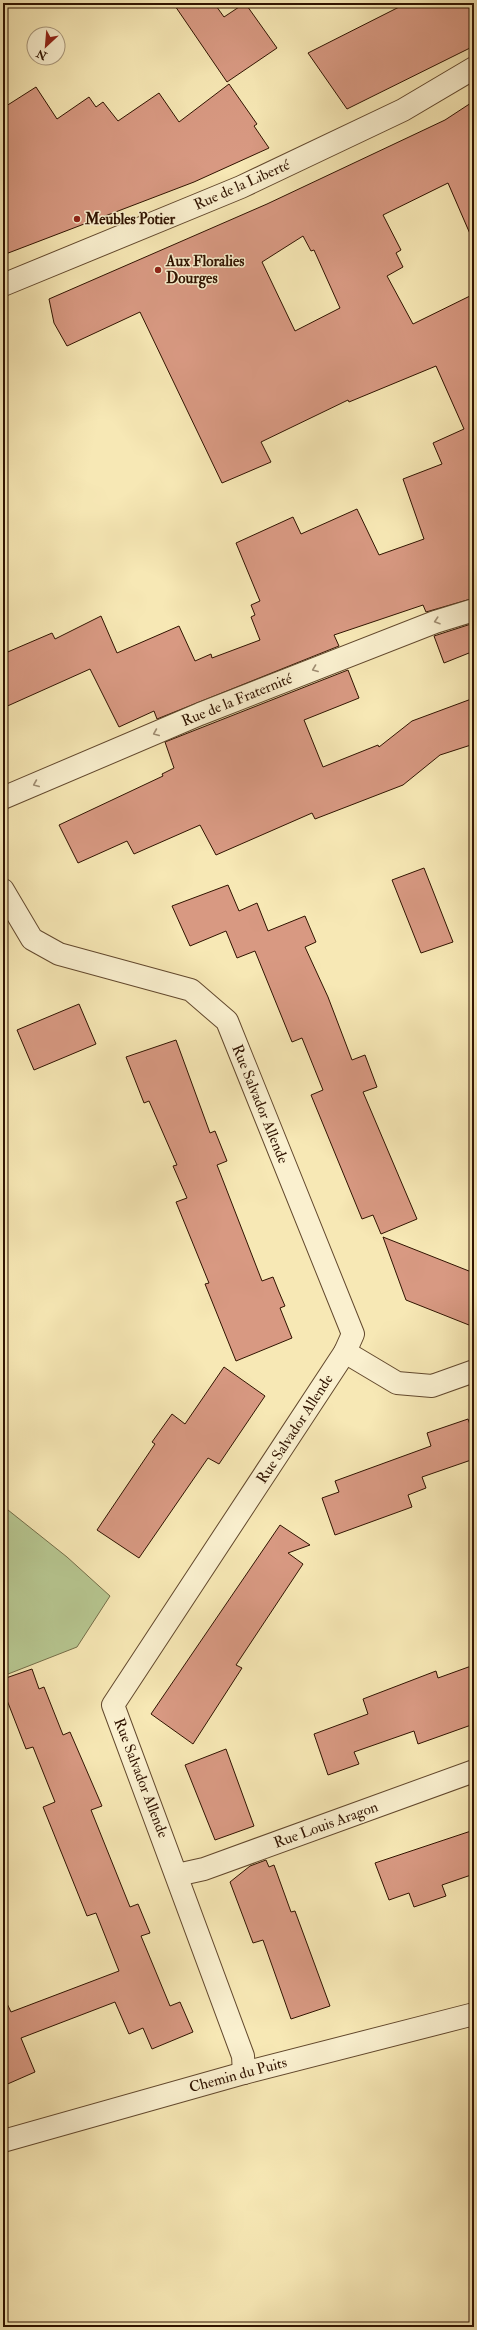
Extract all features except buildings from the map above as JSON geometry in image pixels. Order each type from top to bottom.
[{"type":"street","name":"Rue de la Liberté","points":[[3,285],[241,187],[403,110],[474,68]]},
{"type":"street","name":"Rue de la Fraternité","points":[[3,798],[200,714],[435,622],[474,610]]},
{"type":"street","name":"Rue Salvador Allende","points":[[3,890],[32,939],[59,954],[191,990],[227,1021],[353,1334],[345,1352],[113,1705],[243,2056],[244,2073]]},
{"type":"street","points":[[345,1352],[396,1383],[432,1386],[474,1371]]},
{"type":"street","name":"Rue Louis Aragon","points":[[177,1875],[204,1869],[474,1771]]},
{"type":"street","name":"Chemin du Puits","points":[[3,2141],[244,2073],[474,2014]]},
{"type":"green space","points":[[3,1506],[67,1557],[110,1596],[77,1647],[3,1676]]},
{"type":"place","name":"Meubles Potier","points":[[77,219]]},
{"type":"place","name":"Aux Floralies Dourges","points":[[158,270]]}]
